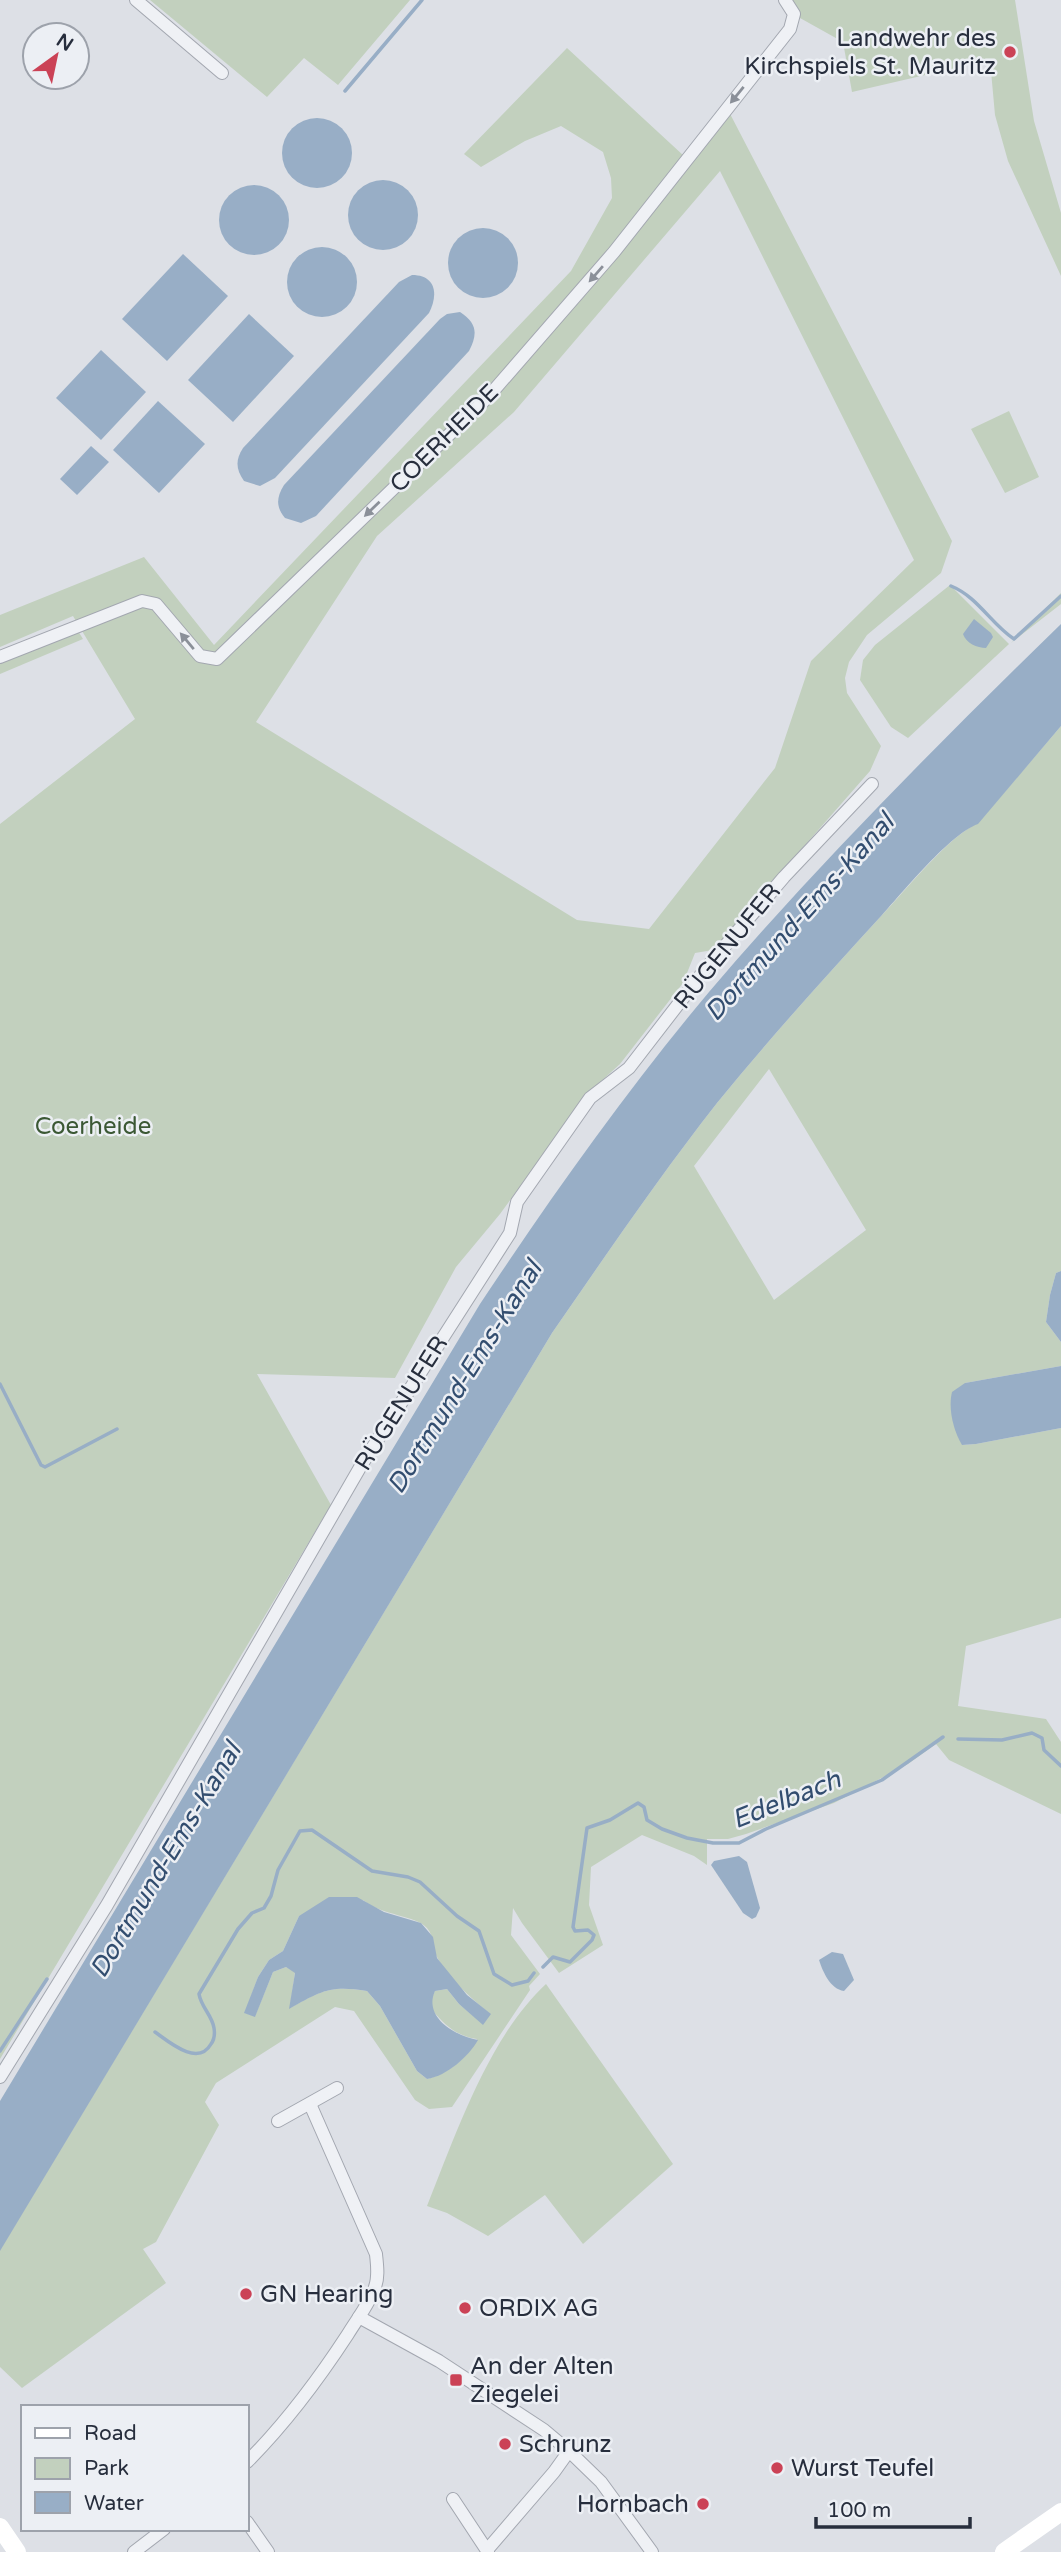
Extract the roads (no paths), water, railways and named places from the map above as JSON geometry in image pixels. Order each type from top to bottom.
[{"type":"main road","points":[[1004,2552],[1061,2512]]},
{"type":"main road","points":[[0,2527],[17,2552]]},
{"type":"street","points":[[136,0],[222,73]]},
{"type":"street","name":"COERHEIDE","points":[[0,657],[142,601],[156,604],[200,656],[218,659],[488,397],[614,252],[790,29],[794,14],[785,0]]},
{"type":"street","name":"RÜGENUFER","points":[[0,2077],[107,1905],[362,1464],[510,1233],[517,1202],[531,1179],[590,1098],[629,1068],[716,957],[784,877],[872,784]]},
{"type":"street","points":[[278,2121],[337,2088]]},
{"type":"street","points":[[248,2461],[278,2432],[321,2376],[359,2318],[375,2288],[378,2274],[376,2254],[310,2104]]},
{"type":"street","points":[[359,2318],[439,2361],[544,2430],[569,2451],[616,2500],[652,2552]]},
{"type":"street","points":[[453,2500],[487,2551],[569,2451]]},
{"type":"street","points":[[248,2523],[268,2552]]},
{"type":"street","points":[[134,2552],[161,2531]]},
{"type":"water","points":[[324,118],[337,124],[346,133],[350,139],[350,167],[342,178],[331,186],[310,188],[292,178],[284,167],[282,146],[292,128],[303,120]]},
{"type":"water","points":[[390,180],[403,186],[412,195],[416,201],[416,229],[408,240],[397,248],[376,250],[358,240],[350,229],[348,208],[358,190],[369,182]]},
{"type":"water","points":[[261,185],[274,191],[283,200],[287,206],[287,234],[279,245],[268,253],[247,255],[229,245],[221,234],[219,213],[229,195],[240,187]]},
{"type":"water","points":[[490,228],[503,234],[512,243],[516,249],[516,277],[508,288],[497,296],[476,298],[458,288],[450,277],[448,256],[458,238],[469,230]]},
{"type":"water","points":[[329,247],[342,253],[351,262],[355,268],[355,296],[347,307],[336,315],[315,317],[297,307],[289,296],[287,275],[297,257],[308,249]]},
{"type":"water","points":[[183,254],[228,296],[167,361],[122,319]]},
{"type":"water","points":[[412,275],[420,276],[431,283],[434,300],[429,313],[275,478],[260,486],[244,481],[238,465],[243,448],[399,282]]},
{"type":"water","points":[[460,312],[470,320],[474,329],[474,339],[469,351],[316,516],[301,523],[285,518],[278,502],[284,485],[440,319],[447,314]]},
{"type":"water","points":[[249,314],[294,356],[233,422],[188,380]]},
{"type":"water","points":[[101,350],[146,392],[101,440],[56,398]]},
{"type":"water","points":[[158,401],[205,444],[159,493],[113,450]]},
{"type":"water","points":[[91,446],[109,462],[77,495],[60,479]]},
{"type":"water","points":[[974,619],[993,637],[986,648],[972,644],[963,634]]},
{"type":"water","name":"Dortmund-Ems-Kanal","points":[[1061,624],[1061,726],[978,824],[954,839],[928,864],[778,1031],[695,1131],[613,1245],[552,1333],[0,2251],[0,2101],[480,1304],[590,1145],[648,1067],[709,992],[880,804]]},
{"type":"water","points":[[1061,1271],[1061,1342],[1046,1322],[1056,1273]]},
{"type":"water","points":[[1061,1366],[1061,1428],[962,1445],[952,1419],[952,1392],[965,1383]]},
{"type":"water","points":[[739,1856],[747,1862],[760,1908],[752,1919],[743,1913],[711,1865],[714,1861]]},
{"type":"water","points":[[329,1897],[357,1897],[384,1912],[421,1923],[433,1937],[437,1958],[467,1995],[491,2014],[483,2025],[459,2004],[447,1989],[435,1991],[433,2009],[443,2024],[451,2030],[478,2040],[450,2070],[427,2079],[417,2071],[380,2006],[367,1991],[334,1989],[289,2009],[295,1973],[286,1967],[273,1972],[255,2017],[244,2013],[258,1977],[269,1960],[283,1951],[299,1916]]},
{"type":"water","points":[[832,1952],[843,1954],[854,1980],[844,1991],[831,1983],[819,1960]]},
{"type":"waterway","points":[[345,91],[422,0]]},
{"type":"waterway","points":[[951,586],[969,597],[1014,639],[1061,596]]},
{"type":"waterway","points":[[0,1384],[41,1465],[45,1467],[117,1429]]},
{"type":"waterway","name":"Edelbach","points":[[958,1739],[1002,1740],[1032,1733],[1042,1738],[1044,1750],[1061,1766]]},
{"type":"waterway","name":"Edelbach","points":[[543,1967],[553,1957],[570,1962],[594,1935],[588,1930],[575,1931],[573,1927],[587,1828],[610,1820],[638,1803],[644,1807],[647,1820],[662,1829],[713,1843],[739,1843],[882,1780],[943,1737]]},
{"type":"waterway","name":"Edelbach","points":[[155,2032],[191,2053],[199,2053],[211,2044],[214,2028],[199,1994],[238,1929],[252,1913],[264,1908],[271,1896],[278,1870],[300,1831],[312,1830],[372,1871],[408,1877],[420,1882],[457,1916],[479,1931],[494,1974],[512,1985],[528,1981],[534,1973]]},
{"type":"waterway","name":"Edelbach","points":[[0,2051],[47,1979]]},
{"type":"place","name":"Landwehr des Kirchspiels St. Mauritz","points":[[1010,52]]},
{"type":"place","name":"GN Hearing","points":[[246,2294]]},
{"type":"place","name":"ORDIX AG","points":[[465,2308]]},
{"type":"place","name":"An der Alten Ziegelei","points":[[456,2380]]},
{"type":"place","name":"Schrunz","points":[[505,2444]]},
{"type":"place","name":"Wurst Teufel","points":[[777,2468]]},
{"type":"place","name":"Hornbach","points":[[703,2504]]},
{"type":"park label","name":"Coerheide","points":[[93,1126]]}]
